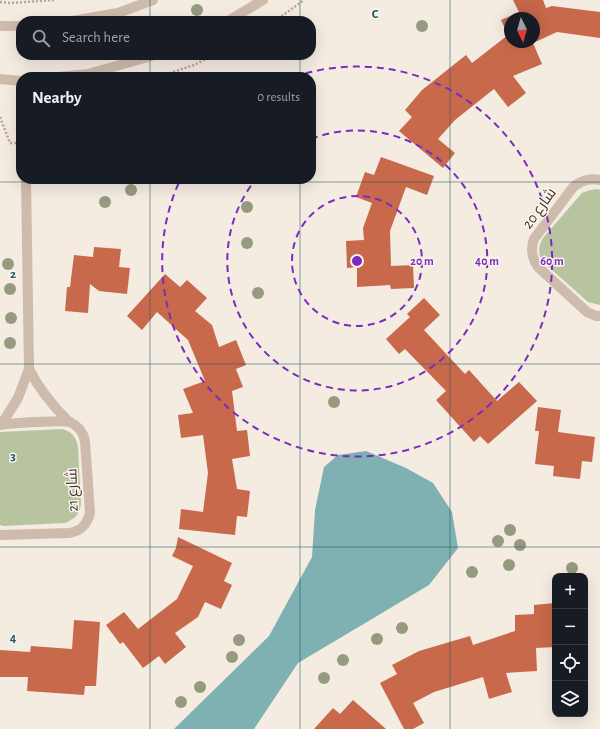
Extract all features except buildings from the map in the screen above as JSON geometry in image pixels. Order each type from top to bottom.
[{"type":"street","points":[[101,16],[118,13],[152,0]]},
{"type":"street","points":[[236,16],[263,0]]},
{"type":"street","points":[[0,26],[16,26]]},
{"type":"street","points":[[95,72],[137,60]]},
{"type":"street","points":[[0,79],[16,80]]},
{"type":"street","name":"شارع 20","points":[[600,180],[590,179],[581,181],[574,186],[534,239],[531,246],[534,261],[538,267],[587,312],[600,316]]},
{"type":"street","name":"شارع 21","points":[[1,425],[18,398],[30,369],[26,184]]},
{"type":"street","name":"شارع 21","points":[[0,535],[77,532],[88,520],[90,513],[85,441],[83,434],[80,428],[68,421],[46,397],[30,369]]},
{"type":"street","name":"شارع 21","points":[[1,425],[68,421]]},
{"type":"path","points":[[0,2],[11,3],[55,0]]},
{"type":"path","points":[[282,16],[304,0]]},
{"type":"path","points":[[173,72],[204,60]]},
{"type":"path","points":[[0,117],[10,143],[16,142]]},
{"type":"green space","points":[[598,189],[600,190],[600,305],[588,302],[542,261],[539,250],[543,238],[582,193]]},
{"type":"green space","points":[[63,429],[74,436],[78,447],[81,504],[78,514],[65,523],[0,525],[0,432]]},
{"type":"water","points":[[366,451],[406,468],[433,483],[452,512],[458,548],[429,585],[298,663],[254,729],[174,729],[269,636],[312,557],[315,510],[324,467],[338,455]]}]
